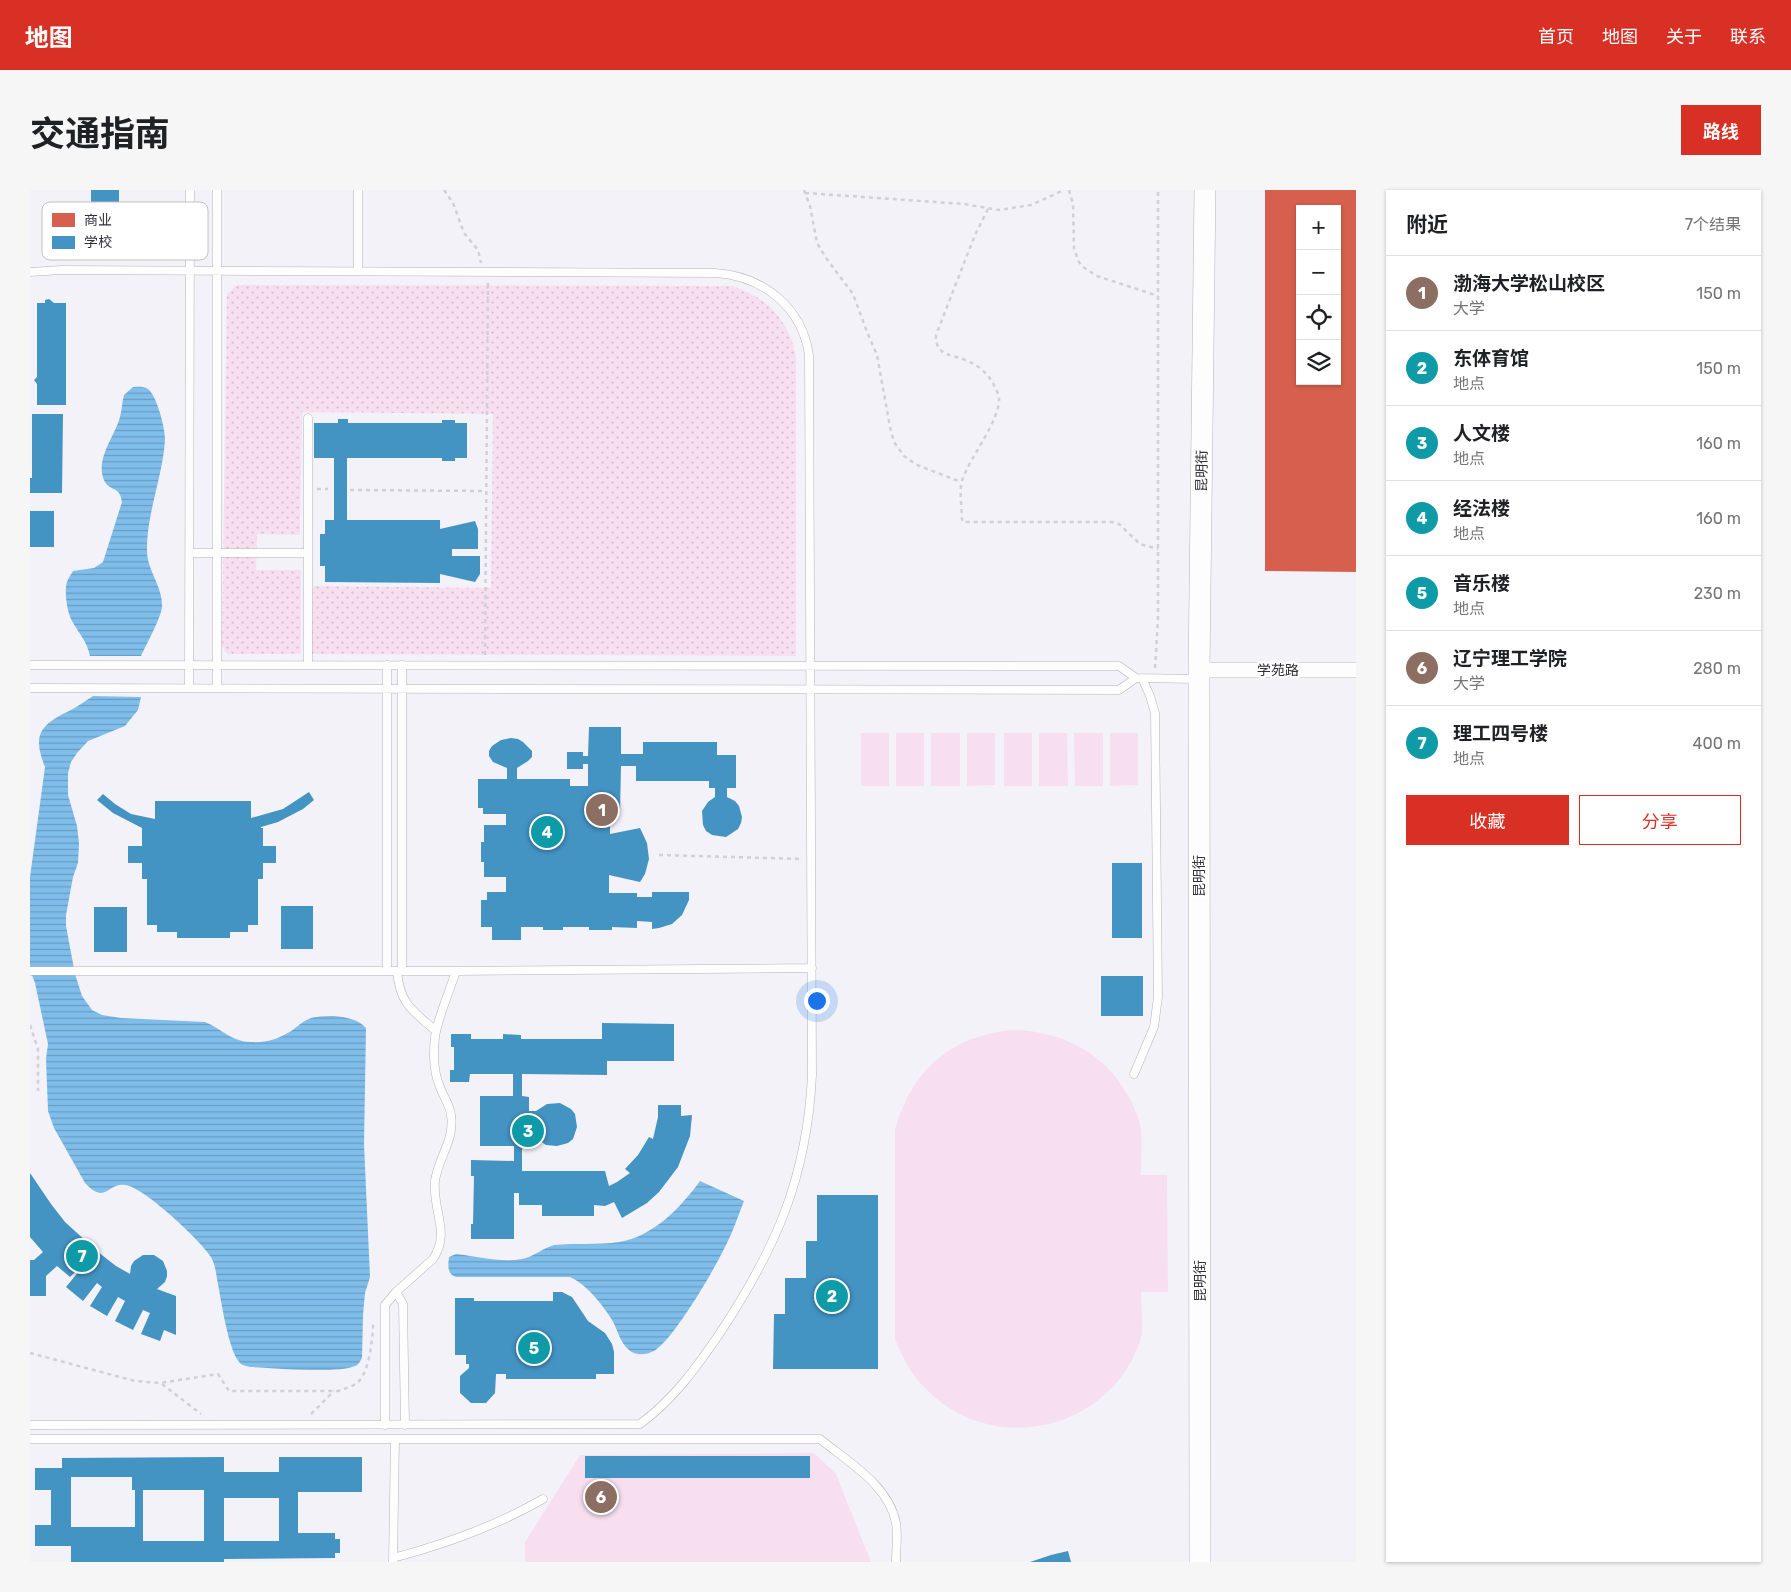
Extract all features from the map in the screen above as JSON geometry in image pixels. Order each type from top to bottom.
[{"type":"street","name":"昆明街","points":[[1200,1562],[1199,674],[1205,190]]},
{"type":"street","name":"学苑路","points":[[1199,674],[1356,670]]},
{"type":"lane","points":[[217,190],[217,688]]},
{"type":"lane","points":[[358,190],[358,271]]},
{"type":"lane","points":[[190,260],[190,688]]},
{"type":"lane","points":[[30,272],[61,270],[217,270],[727,274],[739,276],[760,284],[775,295],[788,309],[805,336],[809,355],[812,968],[811,1099],[804,1146],[793,1190],[777,1232],[751,1282],[697,1368],[676,1393],[640,1424],[30,1424]]},
{"type":"lane","points":[[308,418],[308,665]]},
{"type":"lane","points":[[190,553],[308,553]]},
{"type":"lane","points":[[30,665],[1119,666],[1139,678],[1150,696],[1154,713],[1158,997],[1154,1027],[1134,1074]]},
{"type":"lane","points":[[387,665],[387,972]]},
{"type":"lane","points":[[402,665],[400,989],[407,1006],[436,1031]]},
{"type":"lane","points":[[30,688],[1119,690],[1139,678],[1199,674]]},
{"type":"lane","points":[[30,971],[456,972],[812,968]]},
{"type":"lane","points":[[386,1425],[385,1305],[396,1292],[433,1259],[442,1239],[435,1181],[437,1170],[450,1141],[452,1126],[450,1110],[436,1076],[434,1059],[436,1031],[456,972]]},
{"type":"lane","points":[[396,1292],[403,1304],[405,1425]]},
{"type":"lane","points":[[30,1439],[820,1439],[864,1474],[882,1493],[896,1524],[896,1562]]},
{"type":"lane","points":[[395,1439],[393,1560],[472,1534],[516,1514],[543,1499]]},
{"type":"path","points":[[444,190],[453,203],[464,233],[478,250],[485,272],[485,665]]},
{"type":"path","points":[[961,482],[917,465],[904,456],[894,442],[877,355],[853,294],[817,243],[810,206],[804,191],[964,204],[988,209],[1020,208],[1064,190]]},
{"type":"path","points":[[1069,190],[1073,204],[1074,249],[1083,267],[1092,274],[1158,296]]},
{"type":"path","points":[[1155,678],[1158,618],[1158,190]]},
{"type":"path","points":[[988,209],[975,235],[936,335],[936,344],[940,350],[949,355],[967,360],[981,368],[988,375],[998,392],[999,398],[998,408],[990,426],[961,482],[962,519],[964,522],[1112,522],[1119,524],[1140,544],[1158,549]]},
{"type":"path","points":[[350,490],[486,491]]},
{"type":"path","points":[[659,855],[811,860]]},
{"type":"path","points":[[30,1025],[38,1049],[38,1091]]},
{"type":"path","points":[[30,1353],[135,1381],[160,1383],[218,1374],[229,1391],[334,1390],[348,1388],[361,1379],[373,1342],[373,1324],[385,1324]]},
{"type":"path","points":[[160,1383],[201,1414]]},
{"type":"path","points":[[310,1415],[334,1390]]},
{"type":"shaded area","points":[[237,285],[732,286],[756,297],[775,312],[782,322],[793,344],[796,357],[796,656],[312,654],[313,586],[491,588],[493,414],[302,412],[300,535],[257,534],[256,570],[301,570],[301,654],[227,654],[222,646],[227,294]]},
{"type":"shaded area","points":[[861,733],[889,733],[889,786],[861,786]]},
{"type":"shaded area","points":[[896,733],[924,733],[924,786],[896,786]]},
{"type":"shaded area","points":[[931,733],[960,733],[960,786],[931,786]]},
{"type":"shaded area","points":[[967,733],[995,733],[995,785],[967,786]]},
{"type":"shaded area","points":[[1004,733],[1032,733],[1032,786],[1004,786]]},
{"type":"shaded area","points":[[1039,733],[1067,733],[1068,786],[1039,786]]},
{"type":"shaded area","points":[[1074,733],[1103,733],[1103,786],[1075,786]]},
{"type":"shaded area","points":[[1110,733],[1138,733],[1138,785],[1110,786]]},
{"type":"shaded area","points":[[1013,1030],[1047,1035],[1079,1047],[1106,1066],[1127,1094],[1136,1111],[1141,1129],[1141,1175],[1167,1175],[1168,1292],[1141,1292],[1142,1324],[1140,1341],[1125,1372],[1103,1396],[1077,1414],[1047,1424],[1015,1428],[984,1423],[954,1411],[927,1390],[912,1373],[895,1339],[895,1130],[902,1109],[923,1073],[937,1059],[971,1039],[991,1033]]},
{"type":"shaded area","points":[[814,1453],[836,1474],[871,1562],[525,1562],[525,1542],[580,1455]]},
{"type":"water","points":[[133,387],[144,387],[151,393],[160,413],[165,434],[164,453],[147,538],[148,559],[160,593],[162,607],[141,656],[90,656],[85,642],[70,617],[66,602],[66,586],[73,571],[94,568],[103,562],[122,502],[119,493],[106,484],[102,472],[102,464],[118,424],[124,395]]},
{"type":"water","points":[[93,696],[141,697],[138,710],[125,726],[88,741],[71,762],[68,773],[68,795],[77,826],[79,843],[78,863],[73,877],[66,915],[66,926],[75,974],[82,996],[92,1010],[102,1015],[121,1018],[205,1022],[233,1038],[251,1042],[269,1041],[289,1032],[311,1018],[318,1017],[348,1018],[355,1020],[366,1028],[364,1144],[370,1277],[365,1293],[362,1358],[356,1365],[334,1370],[320,1370],[251,1367],[241,1364],[236,1357],[229,1336],[214,1265],[205,1249],[158,1204],[134,1188],[119,1185],[102,1193],[92,1189],[85,1183],[54,1128],[48,1111],[46,1059],[48,1044],[35,983],[30,970],[30,877],[45,767],[39,747],[39,739],[45,726],[51,721]]},
{"type":"water","points":[[700,1181],[744,1201],[720,1258],[703,1287],[672,1333],[654,1351],[638,1354],[629,1350],[623,1344],[612,1320],[599,1302],[588,1290],[570,1277],[456,1277],[450,1272],[448,1266],[449,1257],[456,1254],[497,1260],[514,1260],[526,1258],[554,1245],[611,1243],[631,1239],[655,1227],[665,1219],[684,1201]]},
{"type":"building: 商业","points":[[1265,190],[1356,190],[1356,572],[1265,571]]},
{"type":"building: 学校","points":[[91,190],[119,190],[119,202],[91,202]]},
{"type":"building: 学校","points":[[49,299],[54,303],[66,303],[66,405],[37,405],[37,384],[34,380],[37,377],[37,303],[45,303],[45,300]]},
{"type":"building: 学校","points":[[32,414],[63,414],[62,493],[30,493],[30,478],[32,478]]},
{"type":"building: 学校","points":[[338,419],[348,419],[348,423],[442,423],[442,420],[455,420],[455,423],[467,423],[467,458],[455,458],[455,461],[442,461],[442,458],[347,458],[347,520],[440,520],[440,529],[475,521],[478,529],[478,549],[452,549],[452,556],[480,556],[480,574],[475,582],[440,574],[440,583],[325,582],[325,566],[320,566],[320,534],[325,534],[325,520],[334,520],[334,458],[314,458],[314,423],[338,423]]},
{"type":"building: 学校","points":[[30,511],[54,511],[54,547],[30,547]]},
{"type":"building: 学校","points":[[589,727],[621,727],[621,754],[643,754],[643,742],[717,742],[717,755],[736,755],[736,788],[727,788],[727,797],[735,801],[739,806],[742,817],[741,823],[738,829],[726,837],[712,835],[706,831],[703,825],[702,811],[708,802],[715,797],[715,788],[709,788],[709,781],[636,781],[636,766],[621,766],[620,812],[610,812],[610,834],[640,828],[647,843],[649,859],[645,874],[640,882],[609,875],[609,893],[637,893],[637,897],[652,897],[652,892],[689,892],[689,900],[682,915],[672,924],[652,929],[652,922],[637,921],[637,928],[612,927],[612,930],[589,930],[589,927],[563,927],[563,930],[543,930],[543,927],[521,927],[521,940],[492,940],[492,927],[481,927],[481,900],[487,900],[487,892],[506,892],[506,877],[484,877],[484,862],[481,862],[481,842],[484,842],[484,825],[506,825],[506,814],[483,814],[483,808],[478,808],[478,779],[507,779],[507,768],[493,762],[489,756],[489,751],[492,746],[501,740],[518,739],[532,751],[532,757],[517,768],[517,779],[570,779],[570,786],[588,786],[588,764],[583,764],[583,769],[567,769],[567,752],[583,752],[583,756],[588,756]]},
{"type":"building: 学校","points":[[309,792],[314,800],[303,809],[278,822],[261,827],[263,828],[263,846],[276,846],[276,863],[263,863],[263,879],[258,879],[258,925],[248,925],[248,932],[230,932],[230,938],[177,938],[177,932],[157,932],[157,925],[147,925],[147,879],[142,879],[142,863],[128,863],[128,846],[142,846],[142,828],[113,813],[97,800],[103,794],[131,814],[155,819],[155,801],[251,801],[251,818],[283,809]]},
{"type":"building: 学校","points":[[1112,863],[1142,863],[1142,938],[1112,938]]},
{"type":"building: 学校","points":[[281,906],[313,906],[313,949],[281,949]]},
{"type":"building: 学校","points":[[94,907],[127,907],[127,952],[94,952]]},
{"type":"building: 学校","points":[[1101,976],[1143,976],[1143,1016],[1101,1016]]},
{"type":"building: 学校","points":[[602,1023],[674,1024],[674,1061],[607,1061],[607,1075],[522,1074],[522,1096],[529,1097],[529,1111],[536,1111],[547,1104],[560,1103],[571,1109],[575,1114],[577,1127],[573,1139],[568,1143],[557,1146],[546,1145],[536,1138],[529,1138],[529,1146],[522,1146],[522,1171],[605,1171],[609,1186],[630,1173],[625,1169],[638,1155],[649,1137],[653,1139],[658,1117],[658,1105],[681,1105],[681,1116],[692,1115],[690,1136],[678,1167],[659,1192],[647,1203],[622,1218],[614,1202],[605,1206],[594,1205],[594,1216],[542,1216],[542,1205],[519,1205],[519,1193],[514,1193],[514,1239],[471,1239],[474,1176],[471,1176],[471,1160],[514,1161],[514,1146],[480,1146],[480,1096],[513,1096],[513,1074],[470,1074],[469,1082],[450,1082],[450,1070],[454,1070],[454,1047],[451,1047],[451,1034],[471,1034],[471,1039],[503,1039],[503,1034],[521,1035],[521,1039],[602,1039]]},
{"type":"building: 学校","points":[[30,1173],[65,1222],[116,1266],[130,1274],[134,1261],[143,1255],[154,1255],[163,1261],[167,1276],[165,1282],[157,1289],[176,1296],[176,1335],[164,1330],[160,1341],[141,1334],[150,1313],[143,1310],[133,1330],[115,1321],[125,1301],[118,1297],[107,1316],[90,1306],[102,1287],[97,1283],[83,1301],[66,1287],[80,1270],[78,1269],[70,1277],[57,1266],[46,1276],[46,1296],[30,1296],[30,1260],[34,1260],[43,1252],[30,1237]]},
{"type":"building: 学校","points":[[817,1195],[878,1195],[878,1369],[773,1369],[774,1314],[785,1314],[785,1278],[806,1278],[806,1241],[817,1241]]},
{"type":"building: 学校","points":[[553,1292],[562,1292],[572,1297],[588,1321],[605,1333],[612,1344],[614,1352],[614,1374],[596,1374],[596,1379],[506,1379],[506,1374],[496,1374],[495,1393],[486,1403],[471,1403],[460,1393],[460,1376],[469,1368],[469,1364],[466,1364],[466,1355],[455,1355],[455,1298],[474,1298],[474,1301],[553,1301]]},
{"type":"building: 学校","points":[[585,1456],[810,1456],[810,1478],[585,1478]]},
{"type":"building: 学校","points":[[224,1457],[224,1472],[279,1472],[279,1457],[362,1457],[362,1492],[298,1492],[298,1533],[335,1533],[335,1539],[340,1539],[340,1553],[335,1553],[335,1558],[224,1559],[224,1562],[71,1562],[71,1546],[35,1546],[35,1525],[51,1525],[51,1490],[35,1490],[35,1468],[62,1468],[62,1458]],"holes":[[[71,1477],[132,1477],[132,1490],[135,1490],[135,1527],[71,1527]],[[143,1490],[204,1490],[204,1541],[143,1541]],[[224,1498],[279,1498],[279,1541],[224,1541]]]},
{"type":"building: 学校","points":[[1068,1551],[1071,1562],[1030,1562],[1051,1555]]},
{"type":"place","name":"渤海大学松山校区","points":[[602,810]]},
{"type":"place","name":"经法楼","points":[[547,832]]},
{"type":"place","name":"人文楼","points":[[528,1131]]},
{"type":"place","name":"理工四号楼","points":[[82,1256]]},
{"type":"place","name":"东体育馆","points":[[832,1296]]},
{"type":"place","name":"音乐楼","points":[[534,1348]]},
{"type":"place","name":"辽宁理工学院","points":[[601,1497]]}]
